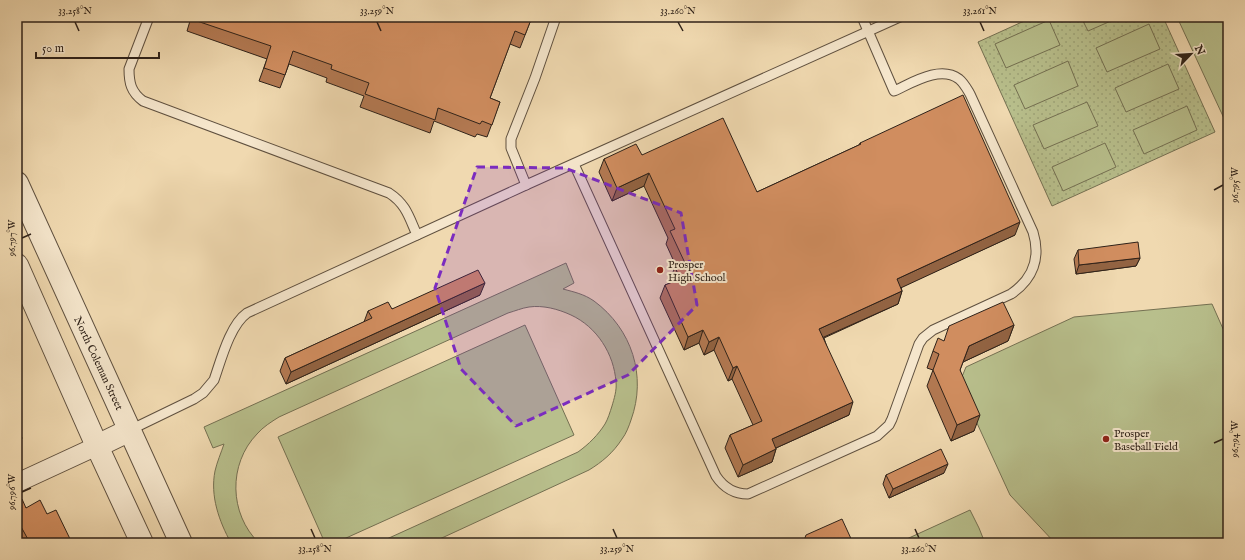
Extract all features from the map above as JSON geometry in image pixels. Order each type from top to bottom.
[{"type":"street","name":"North Coleman Street","points":[[17,183],[181,543]]},
{"type":"street","points":[[17,265],[97,446],[142,543]]},
{"type":"street","points":[[17,483],[130,430]]},
{"type":"lane","points":[[149,17],[129,69],[131,87],[136,95],[143,101],[389,193],[406,209],[417,235]]},
{"type":"lane","points":[[526,185],[511,148],[511,139],[535,78],[556,17]]},
{"type":"lane","points":[[574,164],[720,482],[727,488],[737,493],[748,494],[755,492],[870,439],[884,431],[889,425],[916,352],[923,338],[933,330],[1010,294],[1018,288],[1024,282],[1034,266],[1037,249],[1033,232],[965,85],[954,76],[938,74],[930,75],[894,91],[862,17]]},
{"type":"lane","points":[[130,430],[194,399],[209,387],[214,380],[232,331],[242,317],[247,313],[526,185],[900,17]]},
{"type":"highlighted area","points":[[477,167],[565,168],[681,213],[697,305],[628,375],[516,426],[461,369],[435,288]]},
{"type":"green space","points":[[1033,17],[1163,17],[1215,132],[1052,206],[978,42]]},
{"type":"green space","points":[[1081,17],[1120,17],[1088,31]]},
{"type":"green space","points":[[1177,17],[1228,17],[1228,127]]},
{"type":"green space","points":[[1049,20],[1060,45],[1006,68],[995,44]]},
{"type":"green space","points":[[1149,24],[1160,49],[1107,72],[1096,48]]},
{"type":"green space","points":[[1068,61],[1078,86],[1025,109],[1014,85]]},
{"type":"green space","points":[[1168,64],[1179,89],[1126,112],[1115,88]]},
{"type":"green space","points":[[1087,102],[1098,126],[1044,149],[1033,125]]},
{"type":"green space","points":[[1187,106],[1197,130],[1144,154],[1133,130]]},
{"type":"green space","points":[[1105,143],[1116,167],[1063,191],[1052,167]]},
{"type":"green space","points":[[566,263],[574,283],[563,289],[594,301],[607,312],[627,339],[633,354],[636,370],[636,403],[625,435],[619,444],[603,460],[589,470],[431,543],[378,543],[578,452],[593,439],[605,424],[613,403],[616,385],[612,361],[602,342],[589,327],[571,315],[556,309],[545,307],[526,307],[508,313],[279,417],[264,427],[248,446],[241,460],[237,474],[236,489],[242,518],[249,531],[259,543],[231,543],[219,517],[214,490],[215,471],[224,444],[213,448],[204,427]]},
{"type":"green space","name":"Prosper Baseball Field","points":[[1212,304],[1228,340],[1228,543],[1055,543],[1010,495],[959,384],[966,367],[1074,317]]},
{"type":"green space","points":[[525,325],[574,435],[335,543],[325,543],[278,437]]},
{"type":"green space","points":[[970,510],[985,543],[898,543]]},
{"type":"building","points":[[192,17],[532,17],[525,35],[515,31],[490,98],[500,102],[492,125],[482,121],[480,124],[438,108],[435,120],[365,94],[369,83],[331,69],[332,65],[293,51],[285,75],[264,68],[271,46],[191,19]]},
{"type":"building","points":[[963,95],[1020,222],[897,279],[902,291],[819,329],[853,402],[772,439],[776,449],[743,465],[730,435],[762,421],[737,366],[733,368],[719,337],[709,342],[703,330],[688,337],[665,285],[680,279],[675,267],[685,263],[670,231],[675,229],[649,173],[617,188],[604,159],[636,144],[642,155],[723,118],[757,192]]},
{"type":"building","points":[[1138,242],[1140,258],[1079,265],[1078,250]]},
{"type":"building","points":[[478,270],[485,283],[291,372],[285,358],[372,318],[368,311],[388,302],[392,309]]},
{"type":"building","points":[[1003,302],[1014,325],[969,346],[960,370],[980,415],[957,425],[933,370],[939,354],[933,351],[938,338],[944,341],[949,326]]},
{"type":"building","points":[[17,428],[22,438],[17,440]]},
{"type":"building","points":[[941,449],[948,464],[893,489],[886,475]]},
{"type":"building","points":[[22,499],[26,508],[40,500],[47,514],[56,510],[72,543],[30,543],[19,523],[17,524],[17,502]]},
{"type":"building","points":[[842,519],[853,543],[803,543],[806,535]]},
{"type":"place","name":"Prosper High School","points":[[660,270]]},
{"type":"place","name":"Prosper Baseball Field","points":[[1106,439]]}]
